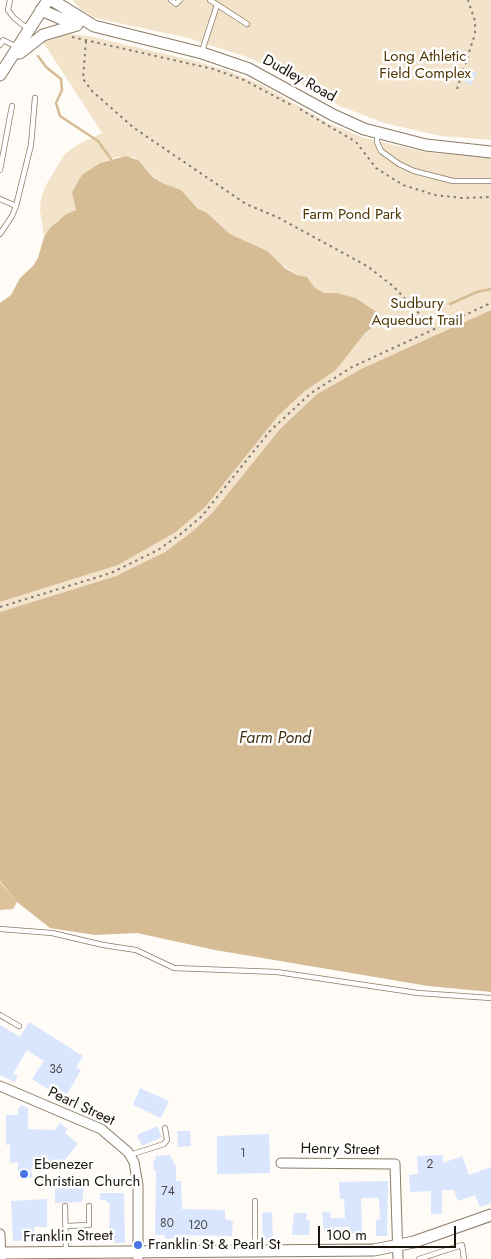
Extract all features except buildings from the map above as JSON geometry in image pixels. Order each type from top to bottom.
[{"type":"street","points":[[2,72],[28,46],[43,35],[78,22],[68,0]]},
{"type":"street","points":[[2,72],[30,30],[45,3]]},
{"type":"street","name":"Dudley Road","points":[[45,3],[78,22],[202,53],[249,69],[332,115],[377,133],[426,145],[491,152]]},
{"type":"street","name":"Pearl Street","points":[[0,1086],[101,1129],[121,1143],[130,1155],[137,1172],[138,1255]]},
{"type":"street","name":"Henry Street","points":[[281,1163],[395,1164],[398,1259]]},
{"type":"street","name":"Franklin Street","points":[[1,1255],[347,1255],[398,1247],[491,1215]]},
{"type":"street","points":[[0,1234],[1,1255]]},
{"type":"lane","points":[[10,0],[8,7],[11,14],[30,30]]},
{"type":"lane","points":[[171,0],[176,4],[180,0]]},
{"type":"lane","points":[[210,0],[247,24]]},
{"type":"lane","points":[[202,53],[217,5]]},
{"type":"lane","points":[[0,45],[4,40],[19,47]]},
{"type":"lane","points":[[0,234],[16,206],[31,145],[35,98]]},
{"type":"lane","points":[[0,170],[12,106]]},
{"type":"lane","points":[[377,133],[377,142],[382,151],[399,164],[414,172],[453,181],[491,181]]},
{"type":"lane","points":[[0,199],[16,206]]},
{"type":"lane","points":[[0,929],[52,933],[103,945],[136,950],[174,968],[277,972],[418,994],[491,998]]},
{"type":"lane","points":[[0,1015],[19,1026]]},
{"type":"lane","points":[[130,1155],[164,1144],[167,1140],[165,1128]]},
{"type":"lane","points":[[255,1202],[255,1255]]},
{"type":"lane","points":[[65,1206],[68,1255]]},
{"type":"lane","points":[[66,1226],[89,1225],[89,1206]]},
{"type":"lane","points":[[419,1259],[462,1245],[464,1259]]},
{"type":"path","points":[[457,89],[475,34],[475,21],[468,0]]},
{"type":"path","points":[[71,37],[213,69],[244,80],[356,142],[376,168],[403,185],[435,195],[462,198],[491,196]]},
{"type":"path","points":[[86,40],[83,79],[92,91],[134,128],[246,204],[277,217],[367,266],[393,286],[434,328]]},
{"type":"path","points":[[0,607],[111,573],[139,561],[166,545],[202,516],[270,431],[302,400],[341,373],[491,303]]},
{"type":"green space","name":"Long Athletic Field Complex","points":[[73,0],[491,0],[491,140],[441,136],[384,123],[340,106],[282,73],[247,57],[188,38],[95,18],[81,10]]},
{"type":"green space","name":"Farm Pond Park","points":[[67,34],[89,36],[229,71],[262,85],[328,123],[364,138],[425,152],[491,158],[491,310],[361,369],[317,394],[280,429],[213,512],[193,531],[165,552],[116,576],[0,612],[0,602],[118,565],[176,532],[206,506],[278,416],[305,391],[336,370],[365,333],[379,324],[377,312],[356,298],[337,293],[324,293],[315,288],[307,277],[297,275],[254,245],[230,234],[206,212],[198,209],[181,190],[162,184],[134,157],[117,157],[100,163],[73,197],[76,210],[56,222],[44,237],[40,210],[41,198],[46,185],[64,155],[77,145],[102,133],[43,42]]},
{"type":"shaded area","points":[[0,882],[17,902],[13,909],[0,910]]},
{"type":"water","points":[[126,156],[138,160],[153,177],[162,183],[181,190],[198,209],[206,212],[230,234],[267,251],[286,269],[297,275],[307,277],[315,288],[324,293],[337,293],[356,298],[377,312],[383,320],[365,333],[336,370],[305,391],[278,416],[206,506],[176,532],[118,565],[0,602],[0,303],[11,295],[20,278],[33,266],[38,258],[44,237],[50,228],[65,215],[76,210],[72,192],[82,175],[100,163]]},
{"type":"water","name":"Farm Pond","points":[[491,310],[491,992],[428,986],[215,950],[137,933],[95,935],[50,928],[17,902],[0,881],[0,612],[116,576],[165,552],[193,531],[213,512],[280,429],[317,394],[361,369]]},
{"type":"waterway","points":[[38,56],[46,67],[61,79],[62,90],[56,103],[60,116],[98,141],[111,159]]},
{"type":"waterway","points":[[450,304],[477,292],[491,289]]},
{"type":"place","name":"Ebenezer Christian Church","points":[[24,1174]]},
{"type":"place","name":"Franklin St & Pearl St","points":[[138,1245]]},
{"type":"park label","name":"Sudbury Aqueduct Trail","points":[[417,312]]}]
